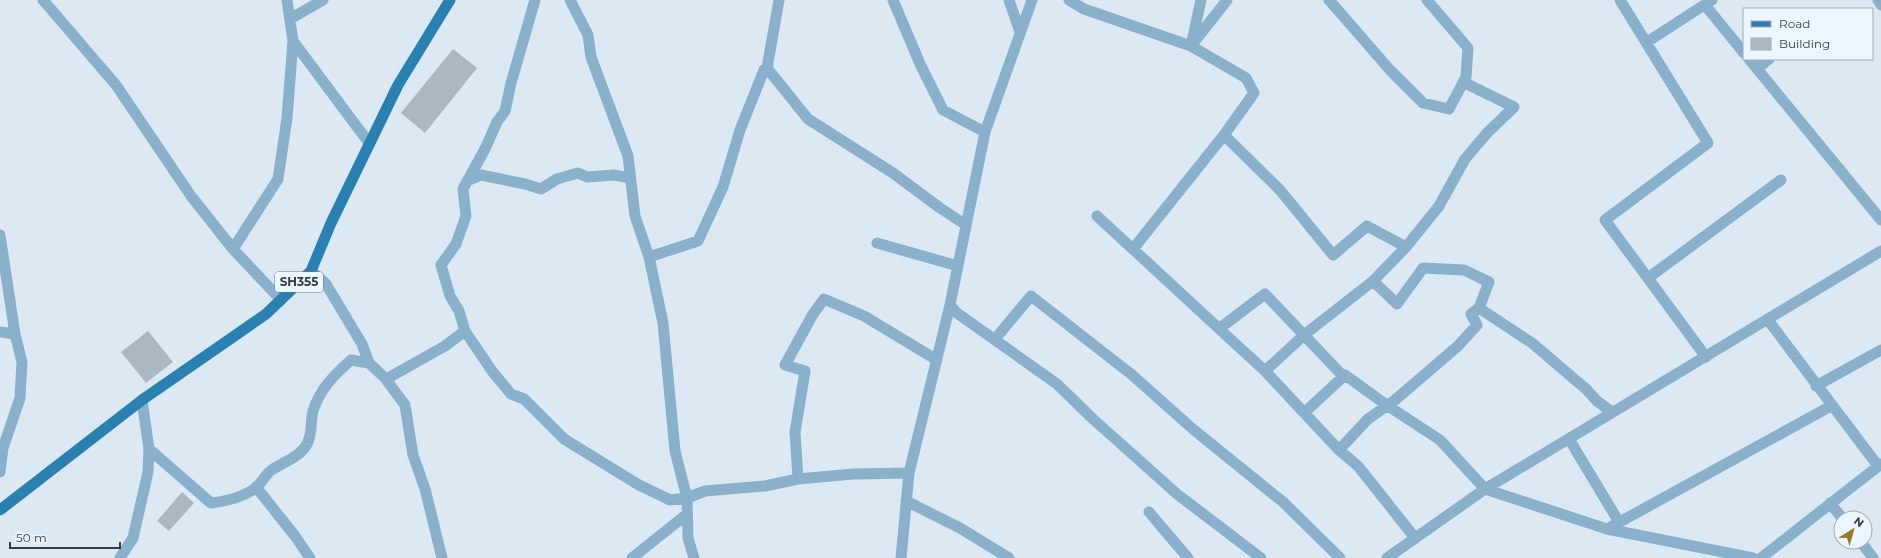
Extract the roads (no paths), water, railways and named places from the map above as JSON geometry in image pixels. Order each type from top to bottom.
[{"type":"main road","name":"SH355","points":[[0,510],[142,400],[266,314],[311,271],[331,223],[398,85],[450,0]]},
{"type":"street","points":[[43,0],[116,85],[191,196],[233,249],[281,300]]},
{"type":"street","points":[[233,249],[278,179],[287,118],[293,41],[287,0]]},
{"type":"street","points":[[290,19],[323,0]]},
{"type":"street","points":[[535,0],[511,83],[505,110],[497,122],[485,149],[466,181],[463,189],[466,216],[456,244],[441,265],[450,296],[459,311],[465,332],[492,371],[511,394],[524,399],[564,439],[639,485],[670,500],[687,498],[705,492],[765,486],[798,479],[853,474],[909,473]]},
{"type":"street","points":[[570,0],[588,35],[591,57],[628,156],[635,216],[649,257],[663,323],[675,451],[687,498],[688,538],[694,558]]},
{"type":"street","points":[[779,0],[767,68],[808,120],[893,173],[940,208],[966,225]]},
{"type":"street","points":[[893,0],[921,66],[943,110],[985,132]]},
{"type":"street","points":[[1009,0],[1020,32]]},
{"type":"street","points":[[901,558],[909,473],[950,305],[985,132],[1032,0]]},
{"type":"street","points":[[1069,0],[1084,9],[1191,46],[1246,78],[1254,93],[1224,135],[1133,249]]},
{"type":"street","points":[[1191,46],[1201,0]]},
{"type":"street","points":[[1191,46],[1227,0]]},
{"type":"street","points":[[1329,0],[1390,70],[1423,103],[1450,109],[1466,77],[1468,48],[1427,0]]},
{"type":"street","points":[[1620,0],[1708,143],[1605,220],[1706,357]]},
{"type":"street","points":[[1878,0],[1881,5]]},
{"type":"street","points":[[1646,42],[1709,2],[1743,52]]},
{"type":"street","points":[[293,41],[369,143]]},
{"type":"street","points":[[1750,60],[1881,220]]},
{"type":"street","points":[[1757,69],[1768,60]]},
{"type":"street","points":[[649,257],[698,241],[723,187],[740,130],[764,70],[768,66]]},
{"type":"street","points":[[1265,371],[1304,335],[1373,281],[1406,247],[1439,206],[1465,159],[1487,133],[1514,107],[1463,82]]},
{"type":"street","points":[[1224,135],[1280,190],[1333,255],[1367,226],[1406,247]]},
{"type":"street","points":[[466,181],[480,175],[525,184],[541,189],[557,179],[578,172],[587,177],[614,175],[630,178]]},
{"type":"street","points":[[1648,278],[1781,180]]},
{"type":"street","points":[[1097,216],[1265,371],[1339,450],[1358,466],[1415,538]]},
{"type":"street","points":[[0,235],[22,362],[20,398],[3,448],[0,472]]},
{"type":"street","points":[[877,243],[958,266]]},
{"type":"street","points":[[1391,557],[1484,489],[1881,251]]},
{"type":"street","points":[[1339,450],[1368,419],[1388,406],[1468,336],[1477,325],[1471,314],[1479,308],[1489,282],[1464,270],[1423,268],[1397,304],[1373,281]]},
{"type":"street","points":[[311,271],[326,284],[362,344],[369,363],[384,378],[405,405],[413,455],[425,489],[442,558]]},
{"type":"street","points":[[1220,328],[1265,294],[1342,375],[1345,375],[1388,406],[1440,440],[1484,489],[1607,529],[1753,558]]},
{"type":"street","points":[[995,339],[1031,296],[1131,374],[1194,430],[1282,502],[1340,558]]},
{"type":"street","points":[[798,479],[795,432],[805,371],[785,365],[813,314],[824,299],[864,316],[937,360]]},
{"type":"street","points":[[950,305],[957,313],[1057,384],[1177,494],[1261,558]]},
{"type":"street","points":[[1479,308],[1532,343],[1586,389],[1597,402],[1612,412]]},
{"type":"street","points":[[1765,557],[1830,503],[1879,465],[1831,406],[1768,320]]},
{"type":"street","points":[[0,332],[16,334]]},
{"type":"street","points":[[384,378],[388,378],[445,346],[465,332]]},
{"type":"street","points":[[1816,386],[1881,350]]},
{"type":"street","points":[[149,449],[211,503],[224,502],[241,496],[256,487],[272,469],[291,459],[306,446],[312,433],[313,412],[322,391],[333,376],[351,360],[369,363]]},
{"type":"street","points":[[1305,412],[1345,375]]},
{"type":"street","points":[[120,558],[133,538],[148,472],[149,449],[142,400]]},
{"type":"street","points":[[1607,529],[1831,406]]},
{"type":"street","points":[[1569,439],[1619,522]]},
{"type":"street","points":[[256,487],[295,536],[310,558]]},
{"type":"street","points":[[906,501],[960,528],[1007,557]]},
{"type":"street","points":[[1830,503],[1836,510]]},
{"type":"street","points":[[1149,512],[1188,558]]},
{"type":"street","points":[[632,558],[687,514]]}]
